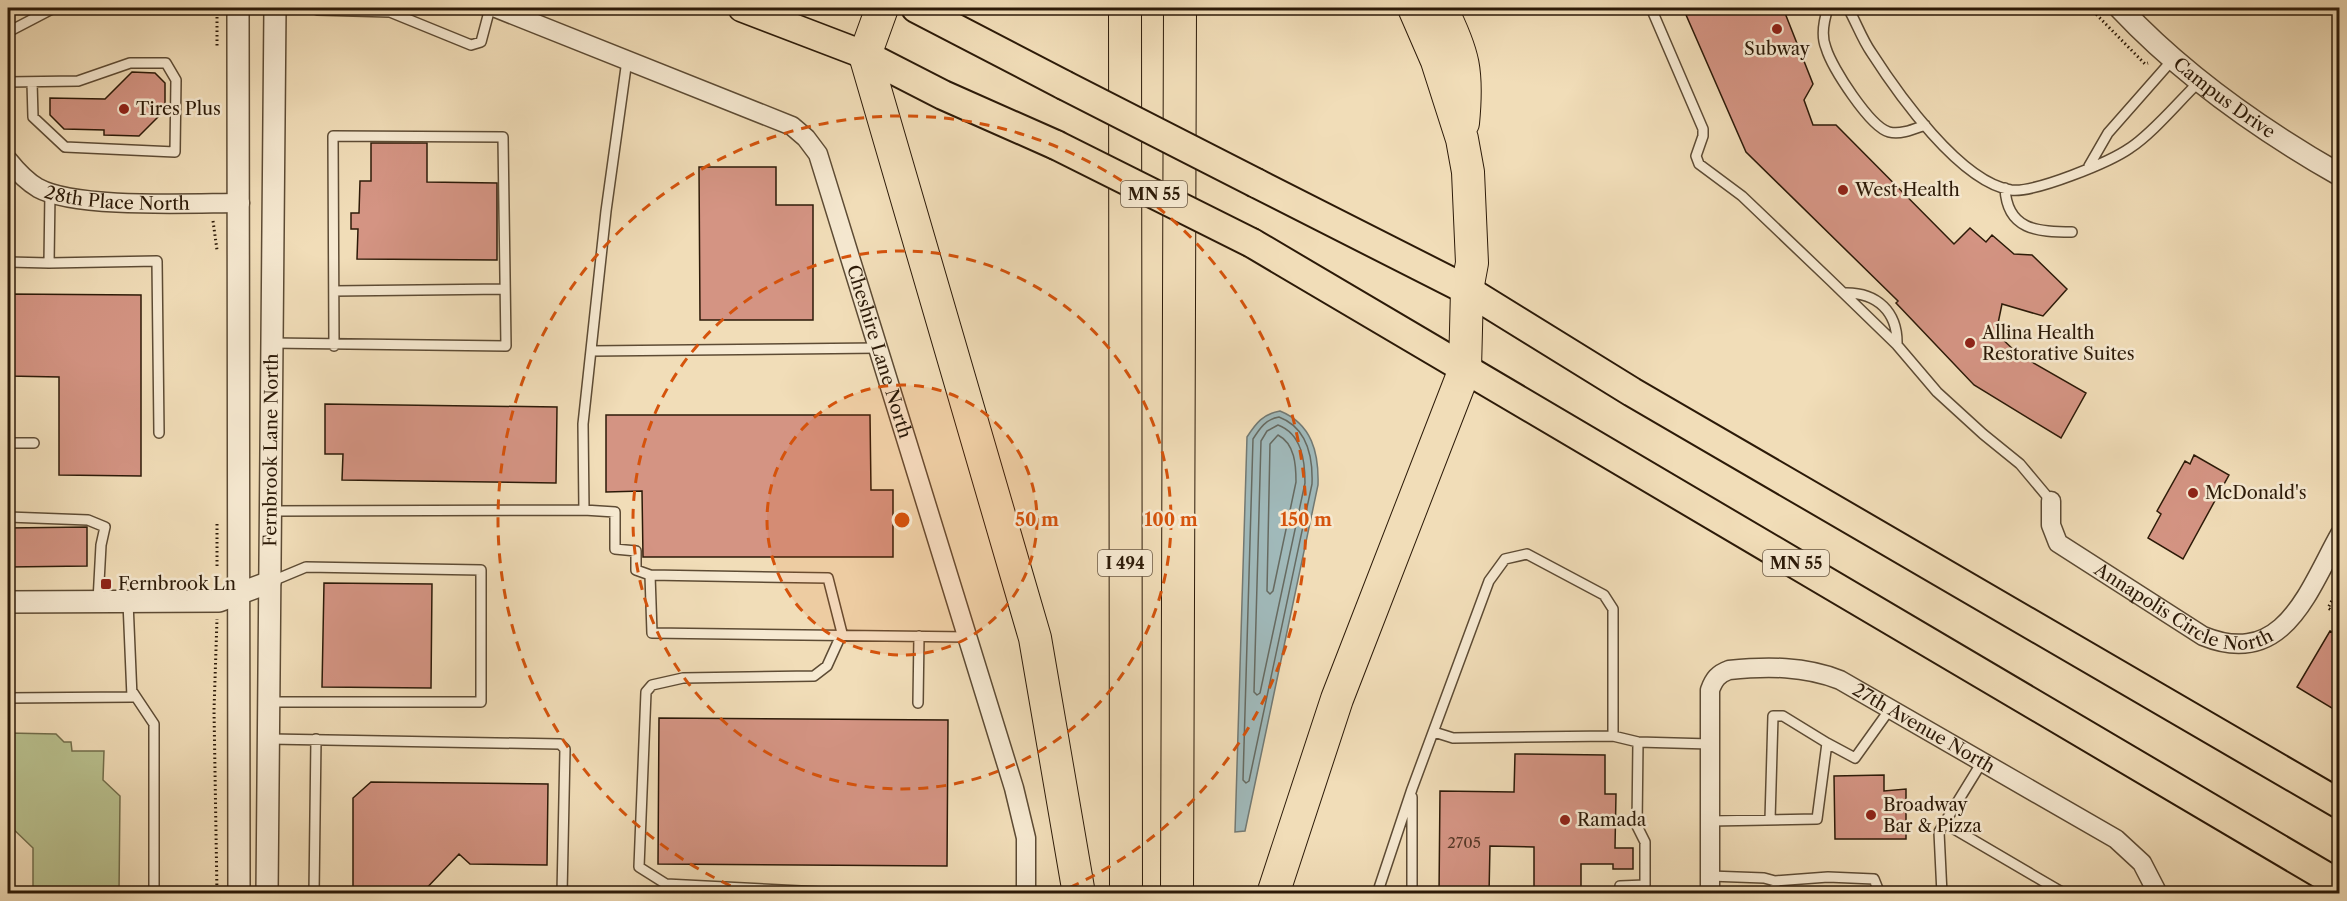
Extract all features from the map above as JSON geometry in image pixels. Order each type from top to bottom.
[{"type":"highway","points":[[882,8],[865,55],[1035,638],[1079,894]]},
{"type":"highway","points":[[916,8],[1467,290],[1641,397],[2340,804]]},
{"type":"highway","name":"I 494","points":[[1125,8],[1126,894]]},
{"type":"highway","name":"I 494","points":[[1177,894],[1179,8]]},
{"type":"highway","points":[[1273,894],[1337,699],[1465,369],[1467,290],[1472,263],[1468,172],[1461,139],[1437,61],[1414,8]]},
{"type":"highway","points":[[1441,8],[1457,41],[1467,82],[1461,139]]},
{"type":"highway","name":"MN 55","points":[[865,55],[943,95],[1056,146],[1252,243],[2340,885]]},
{"type":"main road","name":"MN 55","points":[[742,8],[865,55]]},
{"type":"street","name":"Fernbrook Lane North","points":[[238,8],[240,203],[228,598],[238,894]]},
{"type":"street","name":"Fernbrook Lane North","points":[[267,894],[275,8]]},
{"type":"street","name":"Cheshire Lane North","points":[[496,8],[792,126],[806,138],[818,154],[1014,788],[1024,828],[1026,894]]},
{"type":"street","name":"Campus Drive","points":[[2120,8],[2147,36],[2201,80],[2302,154],[2340,175]]},
{"type":"street","name":"28th Place North","points":[[8,160],[17,172],[38,188],[88,200],[240,203]]},
{"type":"street","name":"Annapolis Circle North","points":[[2051,501],[2051,525],[2058,543],[2203,636],[2223,644],[2244,645],[2265,639],[2284,628],[2297,610],[2340,534]]},
{"type":"street","points":[[8,602],[128,602],[228,598],[270,582]]},
{"type":"street","name":"27th Avenue North","points":[[1710,744],[1710,690],[1720,674],[1744,669],[1808,670],[1840,680],[2116,839],[2142,863],[2158,894]]},
{"type":"street","points":[[1710,744],[1710,885]]},
{"type":"lane","points":[[8,32],[54,8]]},
{"type":"lane","points":[[317,10],[390,12],[471,45],[481,42],[490,8]]},
{"type":"lane","points":[[1651,8],[1703,129],[1696,156],[1699,164],[1742,196],[1844,293],[1897,345],[1937,392],[2020,464],[2051,501]]},
{"type":"lane","points":[[1828,8],[1824,33],[1825,48],[1876,125],[1889,132],[1905,132],[1925,125]]},
{"type":"lane","points":[[1848,8],[1869,51],[1925,125],[1954,157],[1988,182],[2012,190],[2040,188],[2130,148],[2201,80]]},
{"type":"lane","points":[[2088,167],[2108,133],[2174,58]]},
{"type":"lane","points":[[584,510],[583,424],[606,211],[627,60]]},
{"type":"lane","points":[[8,82],[78,81],[130,63],[166,63],[176,81],[175,152],[65,147],[33,117],[32,82]]},
{"type":"lane","points":[[271,344],[334,345],[506,345],[503,137],[333,136],[334,345]]},
{"type":"lane","points":[[2005,188],[2006,204],[2013,217],[2027,227],[2046,232],[2072,232]]},
{"type":"lane","points":[[49,263],[50,192]]},
{"type":"lane","points":[[8,262],[157,261],[159,433]]},
{"type":"lane","points":[[334,291],[505,289]]},
{"type":"lane","points":[[1844,293],[1871,296],[1884,306],[1893,317],[1898,333],[1897,345]]},
{"type":"lane","points":[[591,351],[879,348]]},
{"type":"lane","points":[[8,443],[34,442]]},
{"type":"lane","points":[[272,511],[584,510],[615,512],[615,549],[636,551],[636,570],[650,575],[828,578],[842,633],[827,666],[814,676],[683,678],[652,684],[646,692],[639,867],[666,884],[860,894]]},
{"type":"lane","points":[[8,517],[88,520],[105,527],[101,545],[98,601]]},
{"type":"lane","points":[[1377,894],[1412,789],[1489,581],[1506,559],[1527,554],[1605,595],[1613,609],[1613,736]]},
{"type":"lane","points":[[270,582],[306,567],[481,570],[481,702],[270,702]]},
{"type":"lane","points":[[650,575],[652,633],[842,633],[968,637]]},
{"type":"lane","points":[[8,698],[132,697],[128,602]]},
{"type":"lane","points":[[918,703],[919,636]]},
{"type":"lane","points":[[132,691],[154,724],[154,894]]},
{"type":"lane","points":[[1770,820],[1773,716],[1783,716],[1855,758],[1890,709]]},
{"type":"lane","points":[[1434,732],[1453,738],[1613,736],[1638,742],[1710,744]]},
{"type":"lane","points":[[270,739],[560,744],[565,749],[562,894]]},
{"type":"lane","points":[[315,894],[316,739]]},
{"type":"lane","points":[[1620,894],[1620,886],[1645,885],[1645,842],[1637,826],[1638,742]]},
{"type":"lane","points":[[1710,821],[1817,819],[1827,743]]},
{"type":"lane","points":[[1942,894],[1939,832],[1982,762]]},
{"type":"lane","points":[[1412,789],[1412,894]]},
{"type":"lane","points":[[1944,824],[2065,894]]},
{"type":"lane","points":[[1710,885],[1764,878],[1775,881],[1828,877],[1874,879],[1880,894]]},
{"type":"lane","points":[[1775,881],[1775,894]]},
{"type":"path","points":[[216,8],[217,54]]},
{"type":"path","points":[[215,203],[213,225],[219,258]]},
{"type":"path","points":[[217,520],[228,598],[214,710],[217,894]]},
{"type":"path","points":[[2340,585],[2328,608],[2340,616]]},
{"type":"green space","points":[[8,733],[56,734],[64,742],[71,742],[72,751],[104,751],[103,780],[120,796],[119,893],[33,893],[33,848],[8,824]]},
{"type":"water","points":[[1280,411],[1300,424],[1311,441],[1317,462],[1318,485],[1245,831],[1235,832],[1247,437],[1260,420]]},
{"type":"building","points":[[1683,8],[1783,8],[1813,84],[1804,100],[1813,125],[1836,125],[1954,244],[1970,228],[1986,242],[1992,235],[2014,254],[2032,255],[2067,289],[2043,316],[2002,304],[1996,333],[2018,354],[2086,393],[2061,438],[1974,385],[1896,303],[1898,301],[1746,152]]},
{"type":"building","points":[[132,72],[155,73],[165,83],[165,110],[139,136],[104,135],[104,130],[64,129],[50,115],[50,98],[105,99]]},
{"type":"building","points":[[371,143],[427,143],[427,182],[497,183],[497,260],[357,259],[358,229],[351,229],[351,213],[359,213],[360,181],[371,181]]},
{"type":"building","points":[[699,167],[776,167],[776,205],[813,205],[813,320],[700,320]]},
{"type":"building","points":[[8,294],[141,295],[141,476],[59,475],[59,377],[8,376]]},
{"type":"building","points":[[325,404],[557,407],[556,483],[342,480],[343,454],[325,454]]},
{"type":"building","points":[[606,415],[870,415],[871,490],[893,490],[893,557],[643,557],[642,491],[606,492]]},
{"type":"building","name":"McDonald's","points":[[2194,455],[2229,475],[2183,559],[2148,538],[2161,514],[2157,511],[2185,461],[2190,464]]},
{"type":"building","points":[[87,527],[87,566],[8,567],[8,528]]},
{"type":"building","points":[[324,583],[432,584],[431,688],[322,687]]},
{"type":"building","points":[[2330,631],[2340,636],[2340,713],[2297,687]]},
{"type":"building","points":[[659,718],[948,720],[947,866],[658,864]]},
{"type":"building","name":"Ramada","points":[[1515,754],[1605,755],[1605,794],[1616,794],[1615,848],[1633,848],[1633,869],[1613,869],[1613,864],[1581,864],[1581,894],[1534,894],[1534,847],[1490,846],[1489,894],[1439,894],[1440,791],[1514,792]]},
{"type":"building","name":"Broadway Bar & Pizza","points":[[1884,775],[1884,791],[1906,789],[1906,839],[1835,839],[1834,776]]},
{"type":"building","points":[[371,782],[548,784],[547,865],[470,864],[459,854],[421,894],[353,894],[353,798]]},
{"type":"place","name":"Subway","points":[[1777,29]]},
{"type":"place","name":"Tires Plus","points":[[124,109]]},
{"type":"place","name":"West Health","points":[[1843,190]]},
{"type":"place","name":"Allina Health Restorative Suites","points":[[1970,343]]},
{"type":"place","name":"McDonald's","points":[[2193,493]]},
{"type":"place","name":"Fernbrook Ln","points":[[106,584]]},
{"type":"place","name":"Broadway Bar & Pizza","points":[[1871,815]]},
{"type":"place","name":"Ramada","points":[[1565,820]]}]
